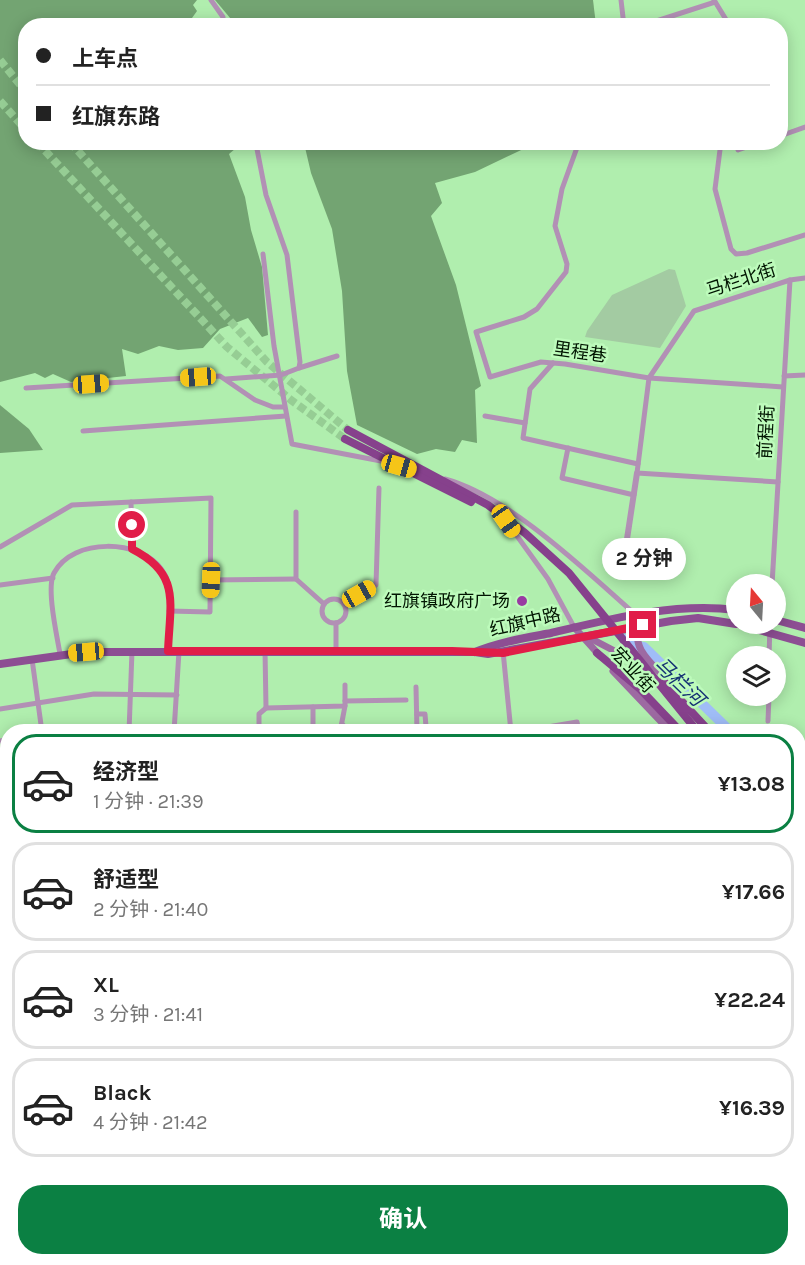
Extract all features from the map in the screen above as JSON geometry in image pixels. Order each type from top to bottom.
[{"type":"highway","points":[[685,724],[565,576],[522,537],[486,509],[347,435],[488,505],[525,533],[569,573],[692,724]]},
{"type":"highway","points":[[597,654],[640,689],[673,724]]},
{"type":"highway","points":[[653,671],[702,724]]},
{"type":"main road","points":[[583,632],[635,616],[697,607],[726,609]]},
{"type":"main road","points":[[583,632],[698,618],[726,622]]},
{"type":"main road","points":[[786,623],[805,628]]},
{"type":"main road","name":"宏业街","points":[[643,625],[636,640],[641,650],[689,704],[703,724]]},
{"type":"main road","points":[[583,632],[618,654],[663,675]]},
{"type":"main road","name":"红旗中路","points":[[0,664],[60,654],[132,651],[475,652],[583,632]]},
{"type":"main road","name":"宏业街","points":[[583,632],[597,654],[663,724]]},
{"type":"main road","points":[[784,634],[805,643]]},
{"type":"street","points":[[211,0],[223,18]]},
{"type":"street","points":[[623,18],[621,1],[628,0]]},
{"type":"street","points":[[665,18],[715,1],[725,18]]},
{"type":"street","points":[[788,133],[805,127]]},
{"type":"street","points":[[257,150],[266,195],[287,255],[299,368]]},
{"type":"street","name":"里程巷","points":[[576,150],[562,189],[555,225],[567,264],[566,272],[537,309],[524,317],[476,332],[490,378],[541,362],[649,378],[783,387]]},
{"type":"street","points":[[720,150],[715,189],[731,249],[736,254],[747,253],[805,235]]},
{"type":"street","points":[[263,254],[274,346],[292,444],[375,459],[469,485],[551,541],[635,616]]},
{"type":"street","name":"马栏北街","points":[[649,378],[694,311],[789,280],[805,278]]},
{"type":"street","name":"前程街","points":[[773,574],[789,280]]},
{"type":"street","points":[[226,379],[281,375],[337,356]]},
{"type":"street","points":[[553,363],[530,389],[523,438],[638,464]]},
{"type":"street","points":[[784,376],[805,375]]},
{"type":"street","points":[[26,388],[220,376],[255,400],[273,407],[284,407]]},
{"type":"street","points":[[627,538],[649,378]]},
{"type":"street","points":[[82,431],[286,416]]},
{"type":"street","points":[[484,416],[525,423]]},
{"type":"street","points":[[568,448],[562,478],[634,495]]},
{"type":"street","points":[[637,473],[778,482]]},
{"type":"street","points":[[343,603],[376,585],[379,488]]},
{"type":"street","points":[[0,547],[72,505],[211,498],[210,612],[169,611]]},
{"type":"street","points":[[492,501],[583,632]]},
{"type":"street","points":[[131,502],[132,549]]},
{"type":"street","points":[[296,512],[296,579]]},
{"type":"street","points":[[60,654],[52,589],[54,573],[70,557],[91,548],[116,545],[132,549],[162,569],[170,590],[168,651]]},
{"type":"street","points":[[0,585],[53,578]]},
{"type":"street","points":[[211,580],[296,579],[324,604]]},
{"type":"street","points":[[336,623],[325,620],[321,612],[324,604],[333,599],[343,603]]},
{"type":"street","points":[[336,650],[336,623],[345,615],[343,603]]},
{"type":"street","points":[[503,648],[510,724]]},
{"type":"street","points":[[129,724],[132,651]]},
{"type":"street","points":[[175,724],[179,651]]},
{"type":"street","points":[[265,651],[266,708]]},
{"type":"street","points":[[32,659],[41,724]]},
{"type":"street","points":[[343,724],[345,685]]},
{"type":"street","points":[[416,687],[417,724]]},
{"type":"street","points":[[0,709],[94,694],[177,696]]},
{"type":"street","points":[[259,724],[259,714],[266,708],[406,700]]},
{"type":"street","points":[[768,721],[769,706]]},
{"type":"street","points":[[313,707],[313,724]]},
{"type":"street","points":[[417,714],[425,714],[426,724]]},
{"type":"green space","points":[[0,0],[197,0],[193,5],[197,11],[192,18],[18,18],[18,150],[234,150],[229,154],[245,197],[251,230],[262,267],[268,335],[262,337],[248,318],[220,329],[203,348],[178,350],[159,346],[138,354],[122,349],[126,376],[71,382],[53,374],[45,378],[35,373],[0,382]]},
{"type":"green space","points":[[215,0],[593,0],[595,18],[230,18]]},
{"type":"green space","points":[[306,150],[521,150],[475,172],[435,183],[442,203],[431,216],[456,285],[481,386],[475,390],[477,443],[462,440],[455,452],[436,449],[417,454],[357,425],[347,371],[342,291],[332,229],[311,173]]},
{"type":"green space","points":[[669,269],[675,270],[686,306],[660,348],[585,337],[612,295]]},
{"type":"green space","points":[[0,405],[29,429],[43,450],[0,453]]},
{"type":"waterway","name":"马栏河","points":[[624,639],[634,646],[644,647],[723,724]]},
{"type":"tunnel","points":[[0,60],[18,82]]},
{"type":"tunnel","points":[[0,101],[18,121]]},
{"type":"tunnel","points":[[44,150],[227,347],[291,400],[345,439]]},
{"type":"tunnel","points":[[77,150],[267,362],[348,430]]},
{"type":"place","name":"红旗镇政府广场","points":[[522,601]]},
{"type":"route","points":[[132,525],[132,549],[146,556],[162,569],[170,590],[168,651],[452,651],[488,654],[643,625]]}]
